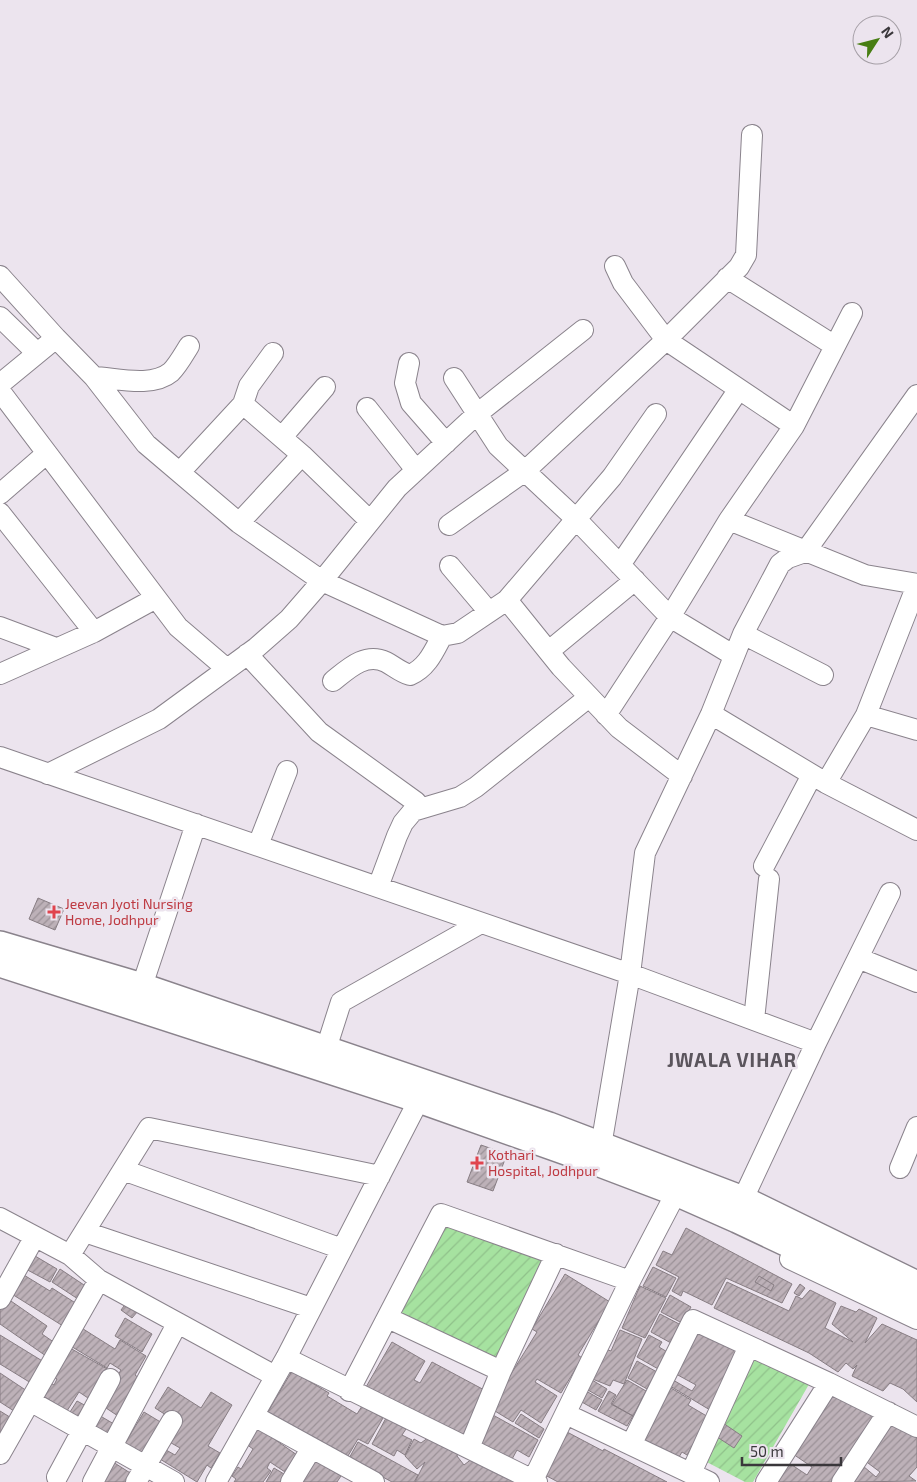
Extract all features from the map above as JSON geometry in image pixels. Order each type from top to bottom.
[{"type":"main road","points":[[0,944],[142,986],[326,1049],[421,1096]]},
{"type":"main road","points":[[0,964],[421,1096],[549,1125],[674,1198],[917,1305]]},
{"type":"main road","points":[[600,1154],[743,1199],[917,1284]]},
{"type":"street","points":[[449,525],[524,471],[666,340],[739,267],[746,255],[752,135]]},
{"type":"street","points":[[615,266],[622,283],[666,340],[794,426]]},
{"type":"street","points":[[0,276],[56,338],[94,376],[146,444],[239,523],[322,582],[442,636],[458,633],[507,600],[612,477],[656,414]]},
{"type":"street","points":[[727,278],[835,346]]},
{"type":"street","points":[[15,294],[30,347]]},
{"type":"street","points":[[606,715],[670,617],[729,520],[794,426],[852,313]]},
{"type":"street","points":[[0,317],[30,347]]},
{"type":"street","points":[[48,774],[159,719],[242,658],[288,619],[322,582],[397,488],[477,414],[583,330]]},
{"type":"street","points":[[0,384],[30,347],[56,338]]},
{"type":"street","points":[[94,376],[153,380],[163,377],[172,371],[189,346]]},
{"type":"street","points":[[180,472],[243,404],[249,386],[273,353]]},
{"type":"street","points":[[409,362],[405,383],[411,403],[446,443]]},
{"type":"street","points":[[454,378],[498,446],[576,519],[670,617],[733,655]]},
{"type":"street","points":[[282,437],[325,387]]},
{"type":"street","points":[[620,565],[739,389]]},
{"type":"street","points":[[0,390],[46,454],[178,627],[242,658],[319,732],[410,812]]},
{"type":"street","points":[[600,1154],[630,974],[644,859],[710,714],[733,655],[780,564],[788,558],[805,552],[917,394]]},
{"type":"street","points":[[243,404],[302,455],[370,521]]},
{"type":"street","points":[[367,408],[416,470]]},
{"type":"street","points":[[0,494],[46,454]]},
{"type":"street","points":[[239,523],[302,455]]},
{"type":"street","points":[[0,513],[94,632]]},
{"type":"street","points":[[729,520],[865,575],[917,585],[866,715],[819,779],[767,872],[754,1020]]},
{"type":"street","points":[[450,566],[489,612]]},
{"type":"street","points":[[549,651],[635,580]]},
{"type":"street","points":[[0,674],[94,632],[156,598]]},
{"type":"street","points":[[507,600],[606,715],[619,728],[682,776]]},
{"type":"street","points":[[0,627],[56,648]]},
{"type":"street","points":[[743,634],[822,675]]},
{"type":"street","points":[[333,681],[353,666],[368,659],[385,661],[410,675],[417,672],[433,653],[442,636]]},
{"type":"street","points":[[410,812],[460,797],[476,787],[590,697]]},
{"type":"street","points":[[710,714],[819,779],[917,830]]},
{"type":"street","points":[[866,715],[917,730]]},
{"type":"street","points":[[0,756],[630,974],[816,1043]]},
{"type":"street","points":[[258,845],[287,771]]},
{"type":"street","points":[[378,887],[410,812]]},
{"type":"street","points":[[142,986],[196,824]]},
{"type":"street","points":[[743,1199],[816,1043],[890,893]]},
{"type":"street","points":[[326,1049],[341,1002],[481,923]]},
{"type":"street","points":[[858,958],[917,982]]},
{"type":"street","points":[[216,1482],[286,1358],[421,1096],[674,1198],[917,1319]]},
{"type":"street","points":[[900,1168],[917,1127]]},
{"type":"street","points":[[70,1255],[149,1128],[380,1176]]},
{"type":"street","points":[[123,1170],[342,1249]]},
{"type":"street","points":[[286,1358],[349,1391],[535,1481],[630,1281],[674,1198]]},
{"type":"street","points":[[349,1391],[441,1214],[630,1281]]},
{"type":"street","points":[[0,1218],[34,1238],[70,1255],[99,1280],[276,1376]]},
{"type":"street","points":[[85,1232],[311,1308]]},
{"type":"street","points":[[0,1299],[34,1238]]},
{"type":"street","points":[[469,1448],[501,1371],[556,1254]]},
{"type":"street","points":[[0,1454],[99,1280]]},
{"type":"street","points":[[388,1318],[501,1371]]},
{"type":"street","points":[[631,1446],[694,1320],[830,1382],[917,1427]]},
{"type":"street","points":[[93,1482],[177,1324]]},
{"type":"street","points":[[690,1473],[749,1346]]},
{"type":"street","points":[[57,1477],[110,1379]]},
{"type":"street","points":[[766,1482],[830,1382]]},
{"type":"street","points":[[30,1401],[113,1447],[141,1474],[174,1482]]},
{"type":"street","points":[[842,1482],[888,1412]]},
{"type":"street","points":[[566,1414],[709,1482]]},
{"type":"street","points":[[254,1416],[311,1449],[348,1476],[374,1482]]},
{"type":"street","points":[[141,1474],[172,1421]]},
{"type":"street","points":[[291,1482],[311,1449]]},
{"type":"green space","points":[[444,1224],[543,1259],[496,1358],[401,1314]]},
{"type":"green space","points":[[760,1344],[816,1372],[753,1482],[745,1482],[699,1458]]},
{"type":"building","points":[[38,898],[64,909],[55,930],[29,919]]},
{"type":"building","points":[[481,1145],[507,1154],[493,1191],[467,1182]]},
{"type":"building","points":[[686,1228],[792,1284],[782,1303],[726,1278],[712,1305],[683,1291],[681,1296],[672,1291],[679,1277],[656,1265],[663,1251],[672,1255]]},
{"type":"building","points":[[30,1253],[57,1269],[50,1282],[22,1267]]},
{"type":"building","points":[[653,1267],[676,1278],[666,1297],[643,1286]]},
{"type":"building","points":[[60,1269],[87,1287],[78,1299],[52,1282]]},
{"type":"building","points":[[19,1272],[50,1291],[52,1288],[77,1304],[63,1326],[7,1291]]},
{"type":"building","points":[[565,1274],[610,1302],[578,1355],[582,1358],[561,1393],[537,1379],[535,1382],[557,1396],[541,1423],[521,1410],[513,1422],[490,1408],[537,1332],[532,1329]]},
{"type":"building","points":[[759,1276],[774,1285],[771,1291],[755,1282]]},
{"type":"building","points":[[727,1282],[789,1311],[796,1296],[802,1299],[810,1290],[836,1303],[825,1328],[853,1342],[832,1324],[841,1306],[856,1312],[859,1309],[877,1318],[865,1343],[882,1324],[917,1340],[917,1402],[903,1389],[890,1383],[883,1391],[852,1376],[857,1365],[853,1369],[846,1363],[838,1372],[809,1353],[714,1308]]},
{"type":"building","points":[[800,1284],[805,1288],[799,1296],[794,1293]]},
{"type":"building","points":[[640,1286],[666,1298],[645,1338],[622,1328]]},
{"type":"building","points":[[670,1295],[691,1307],[682,1323],[661,1312]]},
{"type":"building","points":[[8,1299],[47,1326],[42,1334],[55,1343],[46,1356],[0,1324],[0,1310]]},
{"type":"building","points":[[127,1302],[138,1311],[132,1318],[121,1310]]},
{"type":"building","points":[[660,1314],[681,1325],[671,1343],[651,1332]]},
{"type":"building","points":[[125,1318],[152,1334],[142,1352],[115,1336]]},
{"type":"building","points":[[80,1327],[115,1349],[120,1340],[146,1356],[135,1375],[139,1378],[121,1418],[100,1404],[121,1370],[110,1363],[107,1368],[69,1345]]},
{"type":"building","points":[[699,1329],[742,1355],[710,1410],[670,1386],[673,1380],[692,1391],[696,1385],[676,1374]]},
{"type":"building","points":[[620,1330],[642,1339],[624,1384],[613,1380],[610,1386],[590,1378],[605,1349],[611,1351]]},
{"type":"building","points":[[0,1335],[44,1362],[31,1383],[0,1364]]},
{"type":"building","points":[[649,1335],[662,1342],[659,1347],[669,1353],[660,1370],[637,1357]]},
{"type":"building","points":[[392,1342],[425,1361],[414,1380],[420,1383],[432,1362],[488,1392],[462,1437],[366,1387]]},
{"type":"building","points":[[70,1348],[109,1370],[91,1400],[79,1392],[67,1411],[37,1392],[45,1380],[54,1385],[57,1379],[48,1374]]},
{"type":"building","points":[[637,1361],[657,1372],[647,1389],[628,1378]]},
{"type":"building","points":[[292,1371],[329,1393],[327,1396],[357,1414],[362,1406],[383,1418],[368,1444],[358,1439],[345,1461],[266,1415]]},
{"type":"building","points":[[0,1373],[27,1391],[14,1411],[0,1402]]},
{"type":"building","points":[[592,1380],[607,1389],[602,1398],[586,1389]]},
{"type":"building","points":[[627,1380],[646,1391],[633,1416],[612,1404]]},
{"type":"building","points":[[168,1387],[201,1408],[211,1392],[232,1405],[208,1446],[220,1453],[211,1468],[207,1465],[197,1482],[160,1459],[166,1450],[175,1455],[180,1448],[166,1440],[177,1422],[155,1408]]},
{"type":"building","points":[[671,1388],[691,1400],[688,1405],[710,1418],[687,1455],[682,1452],[676,1462],[640,1440]]},
{"type":"building","points":[[837,1389],[875,1416],[858,1443],[831,1482],[776,1482],[789,1463],[807,1475],[812,1467],[793,1454]]},
{"type":"building","points":[[586,1391],[602,1400],[596,1410],[580,1401]]},
{"type":"building","points":[[609,1391],[616,1395],[611,1404],[633,1416],[627,1426],[598,1411]]},
{"type":"building","points":[[77,1401],[88,1407],[81,1418],[70,1412]]},
{"type":"building","points":[[0,1411],[13,1419],[0,1440]]},
{"type":"building","points":[[144,1412],[167,1426],[147,1459],[124,1445]]},
{"type":"building","points":[[97,1414],[119,1427],[111,1441],[88,1427]]},
{"type":"building","points":[[521,1414],[544,1429],[539,1438],[515,1423]]},
{"type":"building","points":[[493,1415],[538,1440],[529,1457],[517,1450],[511,1461],[478,1442]]},
{"type":"building","points":[[386,1418],[406,1429],[402,1435],[412,1440],[405,1455],[397,1450],[394,1456],[372,1444]]},
{"type":"building","points":[[893,1421],[917,1431],[917,1467],[909,1476],[916,1481],[851,1482],[863,1466],[876,1477],[880,1472],[864,1460]]},
{"type":"building","points":[[723,1423],[742,1436],[734,1448],[714,1435]]},
{"type":"building","points":[[257,1427],[297,1455],[285,1472],[270,1462],[267,1468],[271,1471],[263,1482],[234,1482],[236,1479],[232,1476],[238,1467],[241,1469],[253,1449],[246,1444]]},
{"type":"building","points":[[567,1432],[667,1482],[558,1482],[545,1475]]},
{"type":"building","points":[[429,1437],[458,1453],[457,1456],[464,1465],[473,1458],[517,1482],[415,1482],[425,1462],[417,1469],[405,1456],[414,1439],[421,1443]]},
{"type":"building","points":[[358,1442],[418,1475],[414,1482],[392,1482],[370,1470],[347,1462]]},
{"type":"building","points":[[313,1459],[341,1476],[337,1482],[300,1482]]},
{"type":"building","points":[[113,1462],[135,1476],[131,1482],[100,1482]]},
{"type":"building","points":[[274,1468],[289,1477],[286,1482],[266,1482]]},
{"type":"place","name":"Jeevan Jyoti Nursing Home, Jodhpur","points":[[54,912]]},
{"type":"place","name":"Kothari Hospital, Jodhpur","points":[[477,1163]]},
{"type":"district","name":"JWALA VIHAR","points":[[732,1060]]}]
